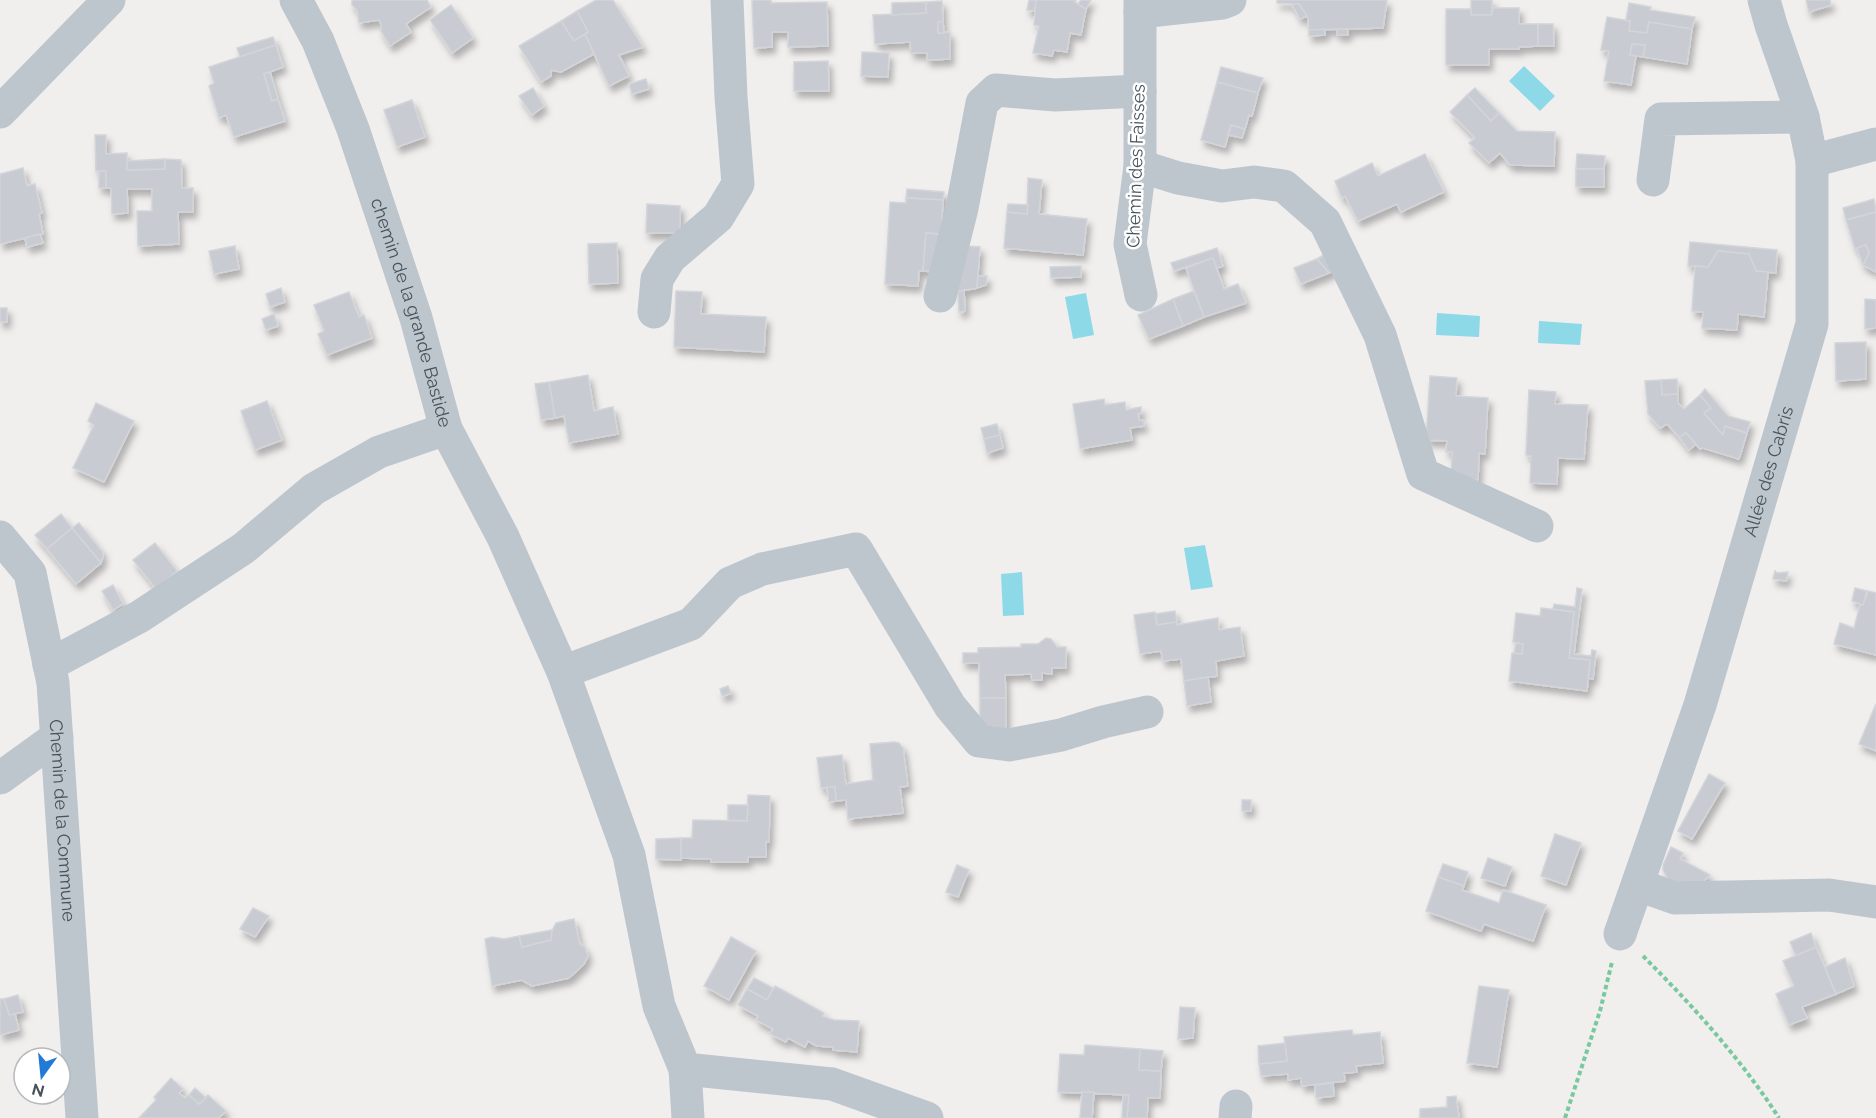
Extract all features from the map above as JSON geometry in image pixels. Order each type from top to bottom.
[{"type":"street","points":[[0,112],[109,0]]},
{"type":"street","name":"chemin de la grande Bastide","points":[[49,665],[139,617],[244,548],[314,489],[379,452],[446,429],[416,318],[353,129],[318,42],[296,0]]},
{"type":"street","points":[[654,312],[657,279],[670,258],[718,217],[738,184],[730,97],[727,0]]},
{"type":"street","points":[[1140,6],[1222,3],[1230,0]]},
{"type":"street","name":"Allée des Cabris","points":[[1620,934],[1700,705],[1812,324],[1812,161],[1803,117],[1770,25],[1764,0]]},
{"type":"street","name":"Chemin des Faisses","points":[[1140,6],[1140,166],[1130,244],[1141,295]]},
{"type":"street","points":[[940,296],[962,208],[982,103],[996,90],[1055,95],[1140,91]]},
{"type":"street","points":[[1653,180],[1661,119],[1803,117]]},
{"type":"street","points":[[1812,161],[1876,144]]},
{"type":"street","points":[[1140,166],[1178,178],[1222,186],[1254,182],[1284,186],[1325,222],[1380,335],[1423,474],[1537,526]]},
{"type":"street","points":[[446,429],[503,537],[563,672],[629,855],[658,1006],[685,1069],[688,1118]]},
{"type":"street","name":"Chemin de la Commune","points":[[0,537],[30,573],[53,683],[82,1118]]},
{"type":"street","points":[[563,672],[691,624],[730,583],[762,569],[855,549],[950,706],[979,741],[1009,745],[1061,735],[1147,712]]},
{"type":"street","points":[[0,778],[57,737]]},
{"type":"street","points":[[1638,885],[1675,898],[1828,895],[1876,902]]},
{"type":"street","points":[[685,1069],[832,1084],[927,1118]]},
{"type":"path","points":[[1565,1118],[1600,1011],[1620,934],[1684,997],[1759,1087],[1779,1118]]},
{"type":"water","points":[[1524,66],[1555,96],[1540,111],[1509,81]]},
{"type":"water","points":[[1086,293],[1094,335],[1073,339],[1065,297]]},
{"type":"water","points":[[1437,313],[1480,316],[1479,337],[1436,335]]},
{"type":"water","points":[[1539,321],[1582,324],[1580,345],[1538,343]]},
{"type":"water","points":[[1205,545],[1213,587],[1191,590],[1184,548]]},
{"type":"water","points":[[1022,572],[1024,615],[1003,616],[1001,574]]},
{"type":"building","points":[[352,0],[427,0],[431,7],[406,24],[411,32],[390,46],[381,31],[379,20],[359,23],[357,10],[352,5]]},
{"type":"building","points":[[596,0],[613,0],[643,47],[619,55],[629,76],[609,86],[585,34],[588,32],[577,11]]},
{"type":"building","points":[[752,0],[771,0],[771,3],[827,2],[828,46],[788,47],[788,32],[772,32],[772,47],[754,48]]},
{"type":"building","points":[[1029,0],[1036,0],[1035,11],[1027,10]]},
{"type":"building","points":[[1036,0],[1076,0],[1075,2],[1086,9],[1081,35],[1070,33],[1067,52],[1054,50],[1052,56],[1033,53],[1039,26],[1034,25]]},
{"type":"building","points":[[1081,0],[1091,0],[1086,9],[1078,4]]},
{"type":"building","points":[[1277,0],[1387,0],[1383,28],[1309,30],[1308,18],[1299,4],[1277,3]]},
{"type":"building","points":[[1471,0],[1492,0],[1492,15],[1471,15]]},
{"type":"building","points":[[1806,0],[1830,0],[1831,5],[1809,12]]},
{"type":"building","points":[[942,1],[943,22],[938,22],[938,33],[950,32],[950,59],[927,60],[927,53],[911,53],[910,42],[875,44],[873,15],[926,13],[926,2]]},
{"type":"building","points":[[926,2],[926,13],[892,15],[892,3]]},
{"type":"building","points":[[1629,3],[1651,7],[1650,10],[1695,17],[1692,29],[1649,22],[1647,33],[1629,31],[1630,21],[1626,20]]},
{"type":"building","points":[[1292,4],[1299,4],[1307,16],[1300,19]]},
{"type":"building","points":[[451,5],[473,38],[452,53],[430,20]]},
{"type":"building","points":[[1493,8],[1519,8],[1519,24],[1538,24],[1538,46],[1519,47],[1519,49],[1489,49],[1489,65],[1446,65],[1446,9],[1471,9],[1471,15],[1492,15]]},
{"type":"building","points":[[577,11],[588,32],[574,41],[561,21]]},
{"type":"building","points":[[1607,17],[1630,21],[1629,31],[1647,33],[1649,22],[1692,29],[1687,64],[1643,57],[1645,45],[1632,44],[1630,55],[1636,56],[1631,85],[1604,81],[1609,51],[1601,50]]},
{"type":"building","points":[[561,21],[574,41],[585,34],[594,54],[561,72],[551,70],[551,76],[541,82],[519,46]]},
{"type":"building","points":[[938,22],[943,22],[944,33],[938,33]]},
{"type":"building","points":[[1538,24],[1553,24],[1554,46],[1538,46]]},
{"type":"building","points":[[1325,29],[1325,35],[1309,36],[1309,30]]},
{"type":"building","points":[[1337,29],[1348,29],[1348,35],[1337,35]]},
{"type":"building","points":[[273,37],[276,45],[240,57],[237,48]]},
{"type":"building","points":[[1632,44],[1645,45],[1643,57],[1630,55]]},
{"type":"building","points":[[276,45],[283,67],[264,74],[272,101],[278,99],[285,121],[234,137],[226,115],[219,118],[209,86],[214,83],[209,67]]},
{"type":"building","points":[[862,52],[889,53],[888,77],[861,76]]},
{"type":"building","points":[[828,61],[829,91],[794,91],[794,62]]},
{"type":"building","points":[[1221,67],[1263,78],[1258,93],[1217,82]]},
{"type":"building","points":[[270,72],[278,99],[272,101],[264,74]]},
{"type":"building","points":[[646,79],[649,89],[632,94],[629,84]]},
{"type":"building","points":[[1217,82],[1258,93],[1252,116],[1249,115],[1245,129],[1231,125],[1225,147],[1201,140]]},
{"type":"building","points":[[533,88],[544,106],[532,115],[519,96]]},
{"type":"building","points":[[1475,88],[1499,113],[1491,121],[1467,95]]},
{"type":"building","points":[[1467,95],[1491,121],[1499,113],[1517,131],[1555,132],[1554,166],[1510,165],[1500,153],[1489,163],[1469,143],[1475,138],[1450,112]]},
{"type":"building","points":[[412,100],[425,137],[397,147],[384,110]]},
{"type":"building","points":[[1231,125],[1245,129],[1242,138],[1228,135]]},
{"type":"building","points":[[95,135],[106,135],[106,154],[127,153],[127,170],[165,169],[165,159],[181,160],[182,188],[193,188],[193,212],[178,212],[179,244],[138,246],[137,211],[152,211],[152,189],[127,189],[128,213],[112,214],[111,188],[106,188],[106,171],[96,171]]},
{"type":"building","points":[[1425,154],[1444,192],[1401,212],[1397,204],[1358,221],[1345,196],[1342,198],[1335,181],[1372,163],[1378,176]]},
{"type":"building","points":[[1577,154],[1605,156],[1604,169],[1576,169]]},
{"type":"building","points":[[165,159],[165,169],[127,170],[127,161]]},
{"type":"building","points":[[23,168],[27,186],[35,184],[42,213],[39,214],[43,234],[0,244],[0,174]]},
{"type":"building","points":[[1576,169],[1604,169],[1604,187],[1576,187]]},
{"type":"building","points":[[99,171],[106,171],[106,188],[99,188]]},
{"type":"building","points":[[1028,178],[1042,180],[1039,214],[1087,219],[1083,255],[1004,248],[1007,212],[1027,214]]},
{"type":"building","points":[[907,189],[944,192],[943,200],[906,198]]},
{"type":"building","points":[[906,198],[943,200],[941,234],[926,233],[923,271],[919,271],[918,286],[885,284],[890,202],[906,203]]},
{"type":"building","points":[[1874,199],[1876,212],[1846,220],[1843,208]]},
{"type":"building","points":[[647,204],[680,206],[680,233],[646,233]]},
{"type":"building","points":[[1008,204],[1028,205],[1027,214],[1007,212]]},
{"type":"building","points":[[1876,212],[1876,272],[1863,265],[1869,253],[1866,245],[1855,249],[1846,220]]},
{"type":"building","points":[[926,233],[939,234],[937,272],[923,271]]},
{"type":"building","points":[[40,234],[43,243],[27,247],[25,238]]},
{"type":"building","points":[[1690,242],[1777,250],[1776,273],[1756,271],[1749,254],[1718,251],[1708,267],[1688,266]]},
{"type":"building","points":[[617,243],[618,283],[589,284],[588,244]]},
{"type":"building","points":[[1866,245],[1869,253],[1863,265],[1857,248]]},
{"type":"building","points":[[235,246],[239,269],[214,274],[209,251]]},
{"type":"building","points":[[966,246],[980,247],[977,288],[955,292]]},
{"type":"building","points":[[1217,248],[1223,266],[1217,268],[1213,258],[1174,271],[1171,263]]},
{"type":"building","points":[[1331,250],[1340,265],[1329,273],[1317,259]]},
{"type":"building","points":[[1718,251],[1749,254],[1756,271],[1768,272],[1764,317],[1738,314],[1737,330],[1702,328],[1703,312],[1692,311],[1695,266],[1708,267]]},
{"type":"building","points":[[1213,258],[1224,289],[1238,284],[1246,303],[1204,317],[1186,268]]},
{"type":"building","points":[[1317,259],[1329,273],[1301,284],[1294,268]]},
{"type":"building","points":[[1081,266],[1081,277],[1051,278],[1050,267]]},
{"type":"building","points":[[978,276],[987,276],[986,285],[977,288]]},
{"type":"building","points":[[281,288],[285,302],[270,307],[266,294]]},
{"type":"building","points":[[964,290],[965,311],[959,312],[958,292]]},
{"type":"building","points":[[676,291],[702,292],[701,314],[766,317],[764,352],[674,347]]},
{"type":"building","points":[[1194,291],[1204,317],[1183,326],[1173,299]]},
{"type":"building","points":[[349,292],[359,317],[364,315],[372,338],[327,355],[318,334],[324,331],[314,305]]},
{"type":"building","points":[[1173,299],[1183,326],[1149,339],[1138,315]]},
{"type":"building","points":[[1865,299],[1876,300],[1876,328],[1865,329]]},
{"type":"building","points":[[0,308],[7,308],[7,322],[0,322]]},
{"type":"building","points":[[274,314],[278,326],[266,330],[262,319]]},
{"type":"building","points":[[1866,342],[1866,379],[1836,381],[1835,343]]},
{"type":"building","points":[[588,375],[594,411],[613,407],[618,434],[569,443],[564,416],[555,418],[549,382]]},
{"type":"building","points":[[1430,376],[1457,378],[1456,396],[1488,398],[1485,454],[1479,453],[1478,480],[1451,479],[1452,452],[1446,452],[1447,441],[1426,440]]},
{"type":"building","points":[[1677,379],[1678,394],[1662,395],[1661,380]]},
{"type":"building","points":[[1661,380],[1662,395],[1678,394],[1678,403],[1684,409],[1700,395],[1711,408],[1704,413],[1723,435],[1725,426],[1747,433],[1739,459],[1700,449],[1686,433],[1679,437],[1667,424],[1660,428],[1648,414],[1645,381]]},
{"type":"building","points":[[549,382],[555,418],[541,420],[535,384]]},
{"type":"building","points":[[1705,389],[1728,416],[1750,422],[1747,433],[1725,426],[1723,435],[1704,413],[1711,408],[1700,395]]},
{"type":"building","points":[[1529,390],[1556,392],[1555,404],[1588,405],[1584,459],[1558,458],[1557,484],[1530,483],[1531,456],[1526,455]]},
{"type":"building","points":[[1104,399],[1105,405],[1125,402],[1126,410],[1141,407],[1141,413],[1138,414],[1144,426],[1130,428],[1132,440],[1080,449],[1073,404]]},
{"type":"building","points":[[267,401],[282,440],[255,450],[241,411]]},
{"type":"building","points":[[96,403],[134,421],[104,482],[73,468],[94,425],[88,421]]},
{"type":"building","points":[[997,424],[1000,435],[984,439],[981,428]]},
{"type":"building","points":[[1686,433],[1696,444],[1689,450],[1679,437]]},
{"type":"building","points":[[1000,435],[1003,448],[987,453],[984,439]]},
{"type":"building","points":[[61,514],[72,528],[47,549],[35,535]]},
{"type":"building","points":[[79,523],[102,551],[101,563],[72,528]]},
{"type":"building","points":[[72,528],[101,563],[76,584],[47,549]]},
{"type":"building","points":[[155,543],[177,571],[156,589],[133,560]]},
{"type":"building","points":[[1775,571],[1777,573],[1788,572],[1786,581],[1773,579]]},
{"type":"building","points":[[113,585],[123,604],[113,610],[102,591]]},
{"type":"building","points":[[1577,588],[1582,589],[1574,654],[1591,656],[1592,650],[1596,651],[1593,679],[1588,678],[1590,660],[1569,658],[1574,612],[1553,609],[1554,604],[1575,607]]},
{"type":"building","points":[[1855,588],[1867,591],[1863,605],[1852,601]]},
{"type":"building","points":[[1868,591],[1876,593],[1876,655],[1834,644],[1840,623],[1854,628],[1860,605],[1863,605]]},
{"type":"building","points":[[1541,608],[1574,612],[1569,658],[1590,660],[1587,691],[1509,681],[1512,653],[1522,654],[1523,644],[1513,642],[1516,613],[1540,616]]},
{"type":"building","points":[[1175,611],[1177,622],[1157,625],[1155,614]]},
{"type":"building","points":[[1155,612],[1157,625],[1177,622],[1177,625],[1218,618],[1219,630],[1240,627],[1244,656],[1216,661],[1217,676],[1184,681],[1181,659],[1163,661],[1161,651],[1140,654],[1134,615]]},
{"type":"building","points":[[1046,638],[1051,639],[1057,647],[1066,647],[1066,668],[1052,668],[1052,674],[1042,673],[1042,680],[1032,680],[1031,674],[1005,675],[1006,698],[980,698],[979,663],[963,663],[963,653],[978,653],[978,648],[1021,647],[1021,644],[1038,644]]},
{"type":"building","points":[[1516,643],[1523,644],[1522,654],[1514,653]]},
{"type":"building","points":[[1208,677],[1211,702],[1187,706],[1184,681]]},
{"type":"building","points":[[728,686],[731,693],[722,696],[720,689]]},
{"type":"building","points":[[980,698],[1006,698],[1006,732],[980,732]]},
{"type":"building","points":[[1876,704],[1876,751],[1859,744]]},
{"type":"building","points":[[899,743],[903,748],[908,786],[900,787],[903,813],[848,819],[846,800],[836,801],[835,787],[821,788],[817,758],[842,755],[846,784],[873,780],[870,744]]},
{"type":"building","points":[[1709,774],[1725,783],[1692,839],[1678,831]]},
{"type":"building","points":[[827,787],[835,787],[836,801],[829,802]]},
{"type":"building","points":[[748,795],[770,796],[769,842],[766,842],[766,857],[748,857],[748,862],[711,862],[711,859],[681,858],[681,838],[692,838],[693,820],[747,821]]},
{"type":"building","points":[[1242,800],[1251,800],[1251,811],[1242,811]]},
{"type":"building","points":[[728,805],[748,805],[747,821],[728,820]]},
{"type":"building","points":[[1555,834],[1581,843],[1566,885],[1541,876]]},
{"type":"building","points":[[681,838],[681,860],[656,859],[656,839]]},
{"type":"building","points":[[1671,847],[1683,853],[1680,859],[1710,875],[1701,884],[1672,882],[1663,870]]},
{"type":"building","points":[[1488,858],[1512,867],[1505,886],[1481,878]]},
{"type":"building","points":[[1443,864],[1468,872],[1464,886],[1438,877]]},
{"type":"building","points":[[957,865],[969,870],[958,897],[946,892]]},
{"type":"building","points":[[1438,877],[1464,886],[1462,890],[1499,903],[1503,890],[1546,905],[1533,941],[1484,924],[1481,931],[1426,911]]},
{"type":"building","points":[[253,908],[269,916],[255,937],[240,929]]},
{"type":"building","points":[[574,919],[580,944],[585,947],[588,956],[584,964],[569,978],[532,986],[522,980],[492,986],[485,939],[519,936],[522,947],[551,940],[551,933],[556,923]]},
{"type":"building","points":[[552,930],[551,940],[522,947],[519,936]]},
{"type":"building","points":[[1811,933],[1816,947],[1796,956],[1790,942]]},
{"type":"building","points":[[731,937],[756,951],[729,1000],[704,986]]},
{"type":"building","points":[[1816,947],[1836,994],[1802,1007],[1807,1018],[1789,1025],[1776,994],[1794,986],[1783,961]]},
{"type":"building","points":[[1845,958],[1854,986],[1836,994],[1825,967]]},
{"type":"building","points":[[754,978],[773,988],[767,1000],[747,989]]},
{"type":"building","points":[[775,986],[824,1013],[822,1016],[834,1020],[859,1021],[857,1052],[833,1050],[833,1047],[817,1046],[808,1041],[805,1047],[788,1038],[786,1042],[770,1034],[773,1029],[756,1020],[758,1016],[738,1005],[747,989],[767,1000]]},
{"type":"building","points":[[1479,986],[1509,990],[1497,1067],[1467,1063]]},
{"type":"building","points":[[18,995],[23,1012],[9,1015],[4,999]]},
{"type":"building","points":[[0,999],[4,999],[9,1015],[15,1014],[19,1030],[0,1035]]},
{"type":"building","points":[[1180,1007],[1195,1008],[1193,1038],[1178,1039]]},
{"type":"building","points":[[1352,1030],[1353,1035],[1380,1032],[1383,1063],[1356,1066],[1357,1072],[1344,1073],[1345,1081],[1302,1086],[1301,1078],[1288,1080],[1288,1074],[1261,1076],[1259,1064],[1287,1061],[1284,1037]]},
{"type":"building","points":[[1285,1043],[1287,1061],[1259,1064],[1258,1046]]},
{"type":"building","points":[[1085,1045],[1140,1049],[1139,1070],[1161,1071],[1160,1098],[1148,1098],[1147,1118],[1127,1118],[1129,1095],[1058,1092],[1060,1054],[1084,1055]]},
{"type":"building","points":[[1140,1049],[1163,1051],[1161,1071],[1139,1070]]},
{"type":"building","points":[[171,1078],[183,1089],[179,1093],[185,1098],[189,1095],[199,1104],[208,1095],[226,1111],[219,1118],[139,1118],[156,1100],[154,1097]]},
{"type":"building","points":[[1333,1083],[1334,1096],[1316,1098],[1315,1085]]},
{"type":"building","points":[[195,1088],[206,1098],[199,1104],[189,1095]]},
{"type":"building","points":[[1082,1092],[1094,1092],[1092,1118],[1080,1118]]},
{"type":"building","points":[[1123,1095],[1129,1095],[1127,1118],[1122,1118]]},
{"type":"building","points":[[1456,1096],[1459,1118],[1420,1118],[1420,1109],[1447,1107],[1447,1097]]}]
